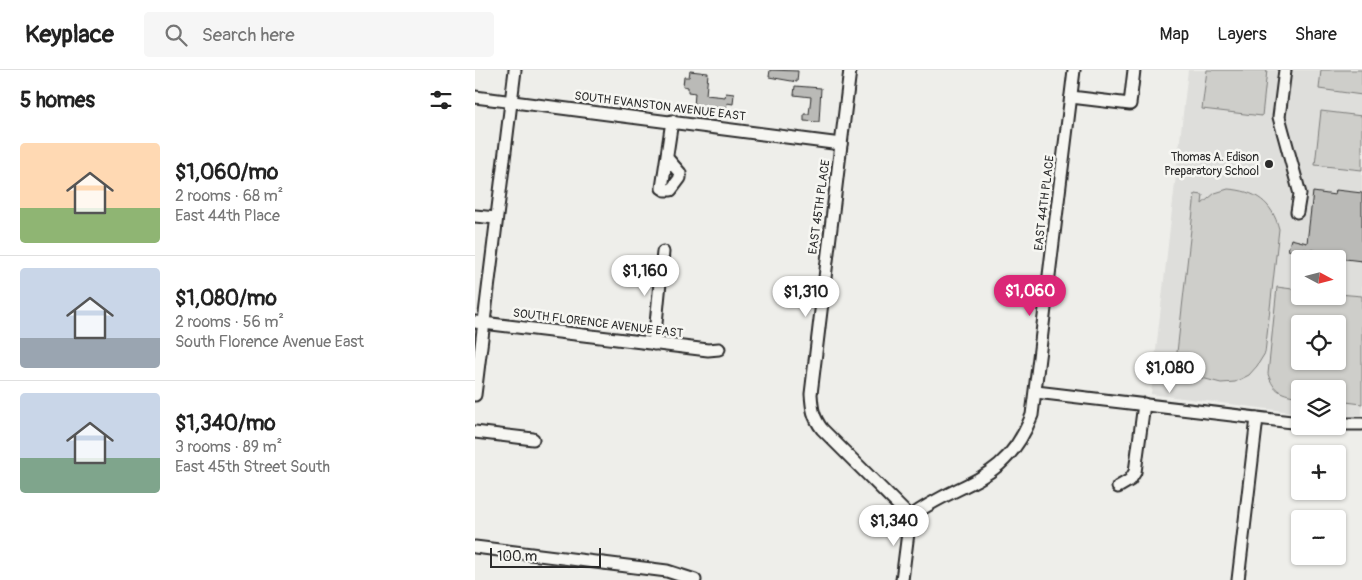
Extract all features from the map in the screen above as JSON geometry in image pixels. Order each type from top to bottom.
[{"type":"street","points":[[475,395],[479,323],[496,218],[515,70]]},
{"type":"street","name":"EAST 45TH PLACE","points":[[850,70],[825,261],[811,394],[812,409],[814,419],[822,429],[911,517]]},
{"type":"street","name":"EAST 44TH PLACE","points":[[911,517],[976,482],[999,466],[1019,442],[1027,427],[1036,392],[1073,70]]},
{"type":"street","points":[[1071,97],[1130,104],[1135,70]]},
{"type":"street","points":[[1285,70],[1279,118],[1300,194],[1297,212]]},
{"type":"street","name":"SOUTH EVANSTON AVENUE EAST","points":[[475,97],[841,144]]},
{"type":"street","points":[[667,158],[672,121]]},
{"type":"street","points":[[475,216],[496,218]]},
{"type":"street","points":[[654,344],[663,252]]},
{"type":"street","name":"SOUTH FLORENCE AVENUE EAST","points":[[479,323],[708,350],[719,349]]},
{"type":"street","points":[[1036,392],[1291,422]]},
{"type":"street","points":[[1119,487],[1131,480],[1135,472],[1144,404]]},
{"type":"street","points":[[1238,580],[1257,418]]},
{"type":"street","points":[[1346,424],[1362,424]]},
{"type":"street","points":[[475,432],[533,439]]},
{"type":"street","points":[[902,580],[911,517]]},
{"type":"street","points":[[475,547],[667,571],[695,580]]},
{"type":"shaded area","name":"Thomas A. Edison Preparatory School","points":[[1188,70],[1362,70],[1362,416],[1346,415],[1346,380],[1291,380],[1291,412],[1151,394]]},
{"type":"shaded area","points":[[1207,70],[1267,70],[1262,116],[1202,109]]},
{"type":"shaded area","points":[[1321,70],[1362,70],[1362,95],[1319,89]]},
{"type":"shaded area","points":[[1321,111],[1362,116],[1362,170],[1315,165]]},
{"type":"shaded area","points":[[1228,189],[1255,195],[1272,212],[1279,229],[1265,353],[1249,375],[1235,382],[1221,383],[1198,377],[1184,361],[1182,370],[1175,370],[1195,194],[1203,195],[1202,204],[1215,193]]},
{"type":"shaded area","points":[[1277,287],[1291,289],[1291,305],[1346,305],[1346,295],[1362,296],[1362,404],[1346,402],[1346,380],[1291,380],[1291,396],[1279,391],[1273,385],[1268,374]]},
{"type":"building","points":[[770,70],[798,71],[797,82],[769,77]]},
{"type":"building","points":[[690,71],[708,73],[706,95],[725,97],[726,93],[734,94],[733,104],[727,103],[726,109],[723,108],[722,111],[694,107],[695,93],[688,92],[688,87],[683,86],[684,77],[689,77]]},
{"type":"building","points":[[795,86],[821,88],[819,122],[804,121],[804,114],[809,114],[811,97],[794,95]]},
{"type":"building","points":[[1336,190],[1362,193],[1362,261],[1346,259],[1346,250],[1288,250],[1291,239],[1307,243],[1313,192],[1335,195]]},
{"type":"place","name":"Thomas A. Edison Preparatory School","points":[[1269,164]]}]
